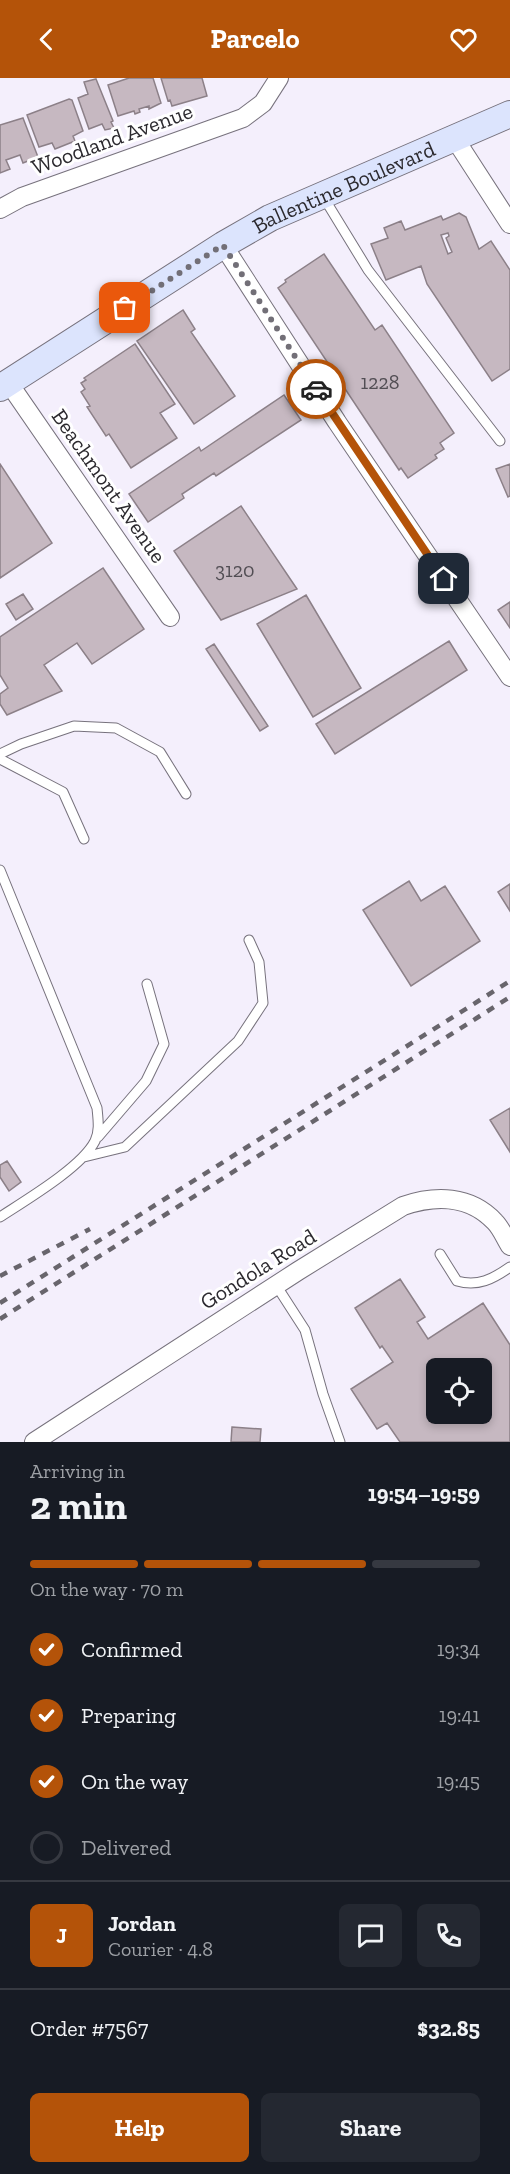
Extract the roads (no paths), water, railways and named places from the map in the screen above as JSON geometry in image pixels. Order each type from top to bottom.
[{"type":"main road","name":"Ballentine Boulevard","points":[[4,385],[223,245],[270,218],[510,114]]},
{"type":"street","name":"Woodland Avenue","points":[[0,209],[22,197],[243,118],[263,103],[279,78]]},
{"type":"street","points":[[455,139],[510,224]]},
{"type":"street","points":[[223,245],[338,422],[510,677]]},
{"type":"street","name":"Beachmont Avenue","points":[[4,385],[170,617]]},
{"type":"street","name":"Gondola Road","points":[[34,1442],[403,1206],[422,1200],[449,1199],[476,1207],[495,1222],[510,1245]]},
{"type":"lane","points":[[323,196],[368,270],[500,441]]},
{"type":"lane","points":[[0,754],[21,744],[74,726],[116,728],[160,752],[186,794]]},
{"type":"lane","points":[[0,759],[63,792],[84,839]]},
{"type":"lane","points":[[0,870],[97,1108],[96,1139]]},
{"type":"lane","points":[[84,1157],[125,1147],[238,1041],[263,1003],[259,962],[249,940]]},
{"type":"lane","points":[[0,1217],[84,1157],[96,1139],[146,1081],[164,1044],[147,984]]},
{"type":"lane","points":[[440,1254],[457,1281],[468,1284],[489,1281],[510,1267]]},
{"type":"lane","points":[[276,1286],[305,1330],[323,1394],[340,1442]]},
{"type":"railway","points":[[0,1303],[510,981]]},
{"type":"railway","points":[[0,1319],[510,997]]},
{"type":"railway","points":[[0,1276],[90,1229]]}]
